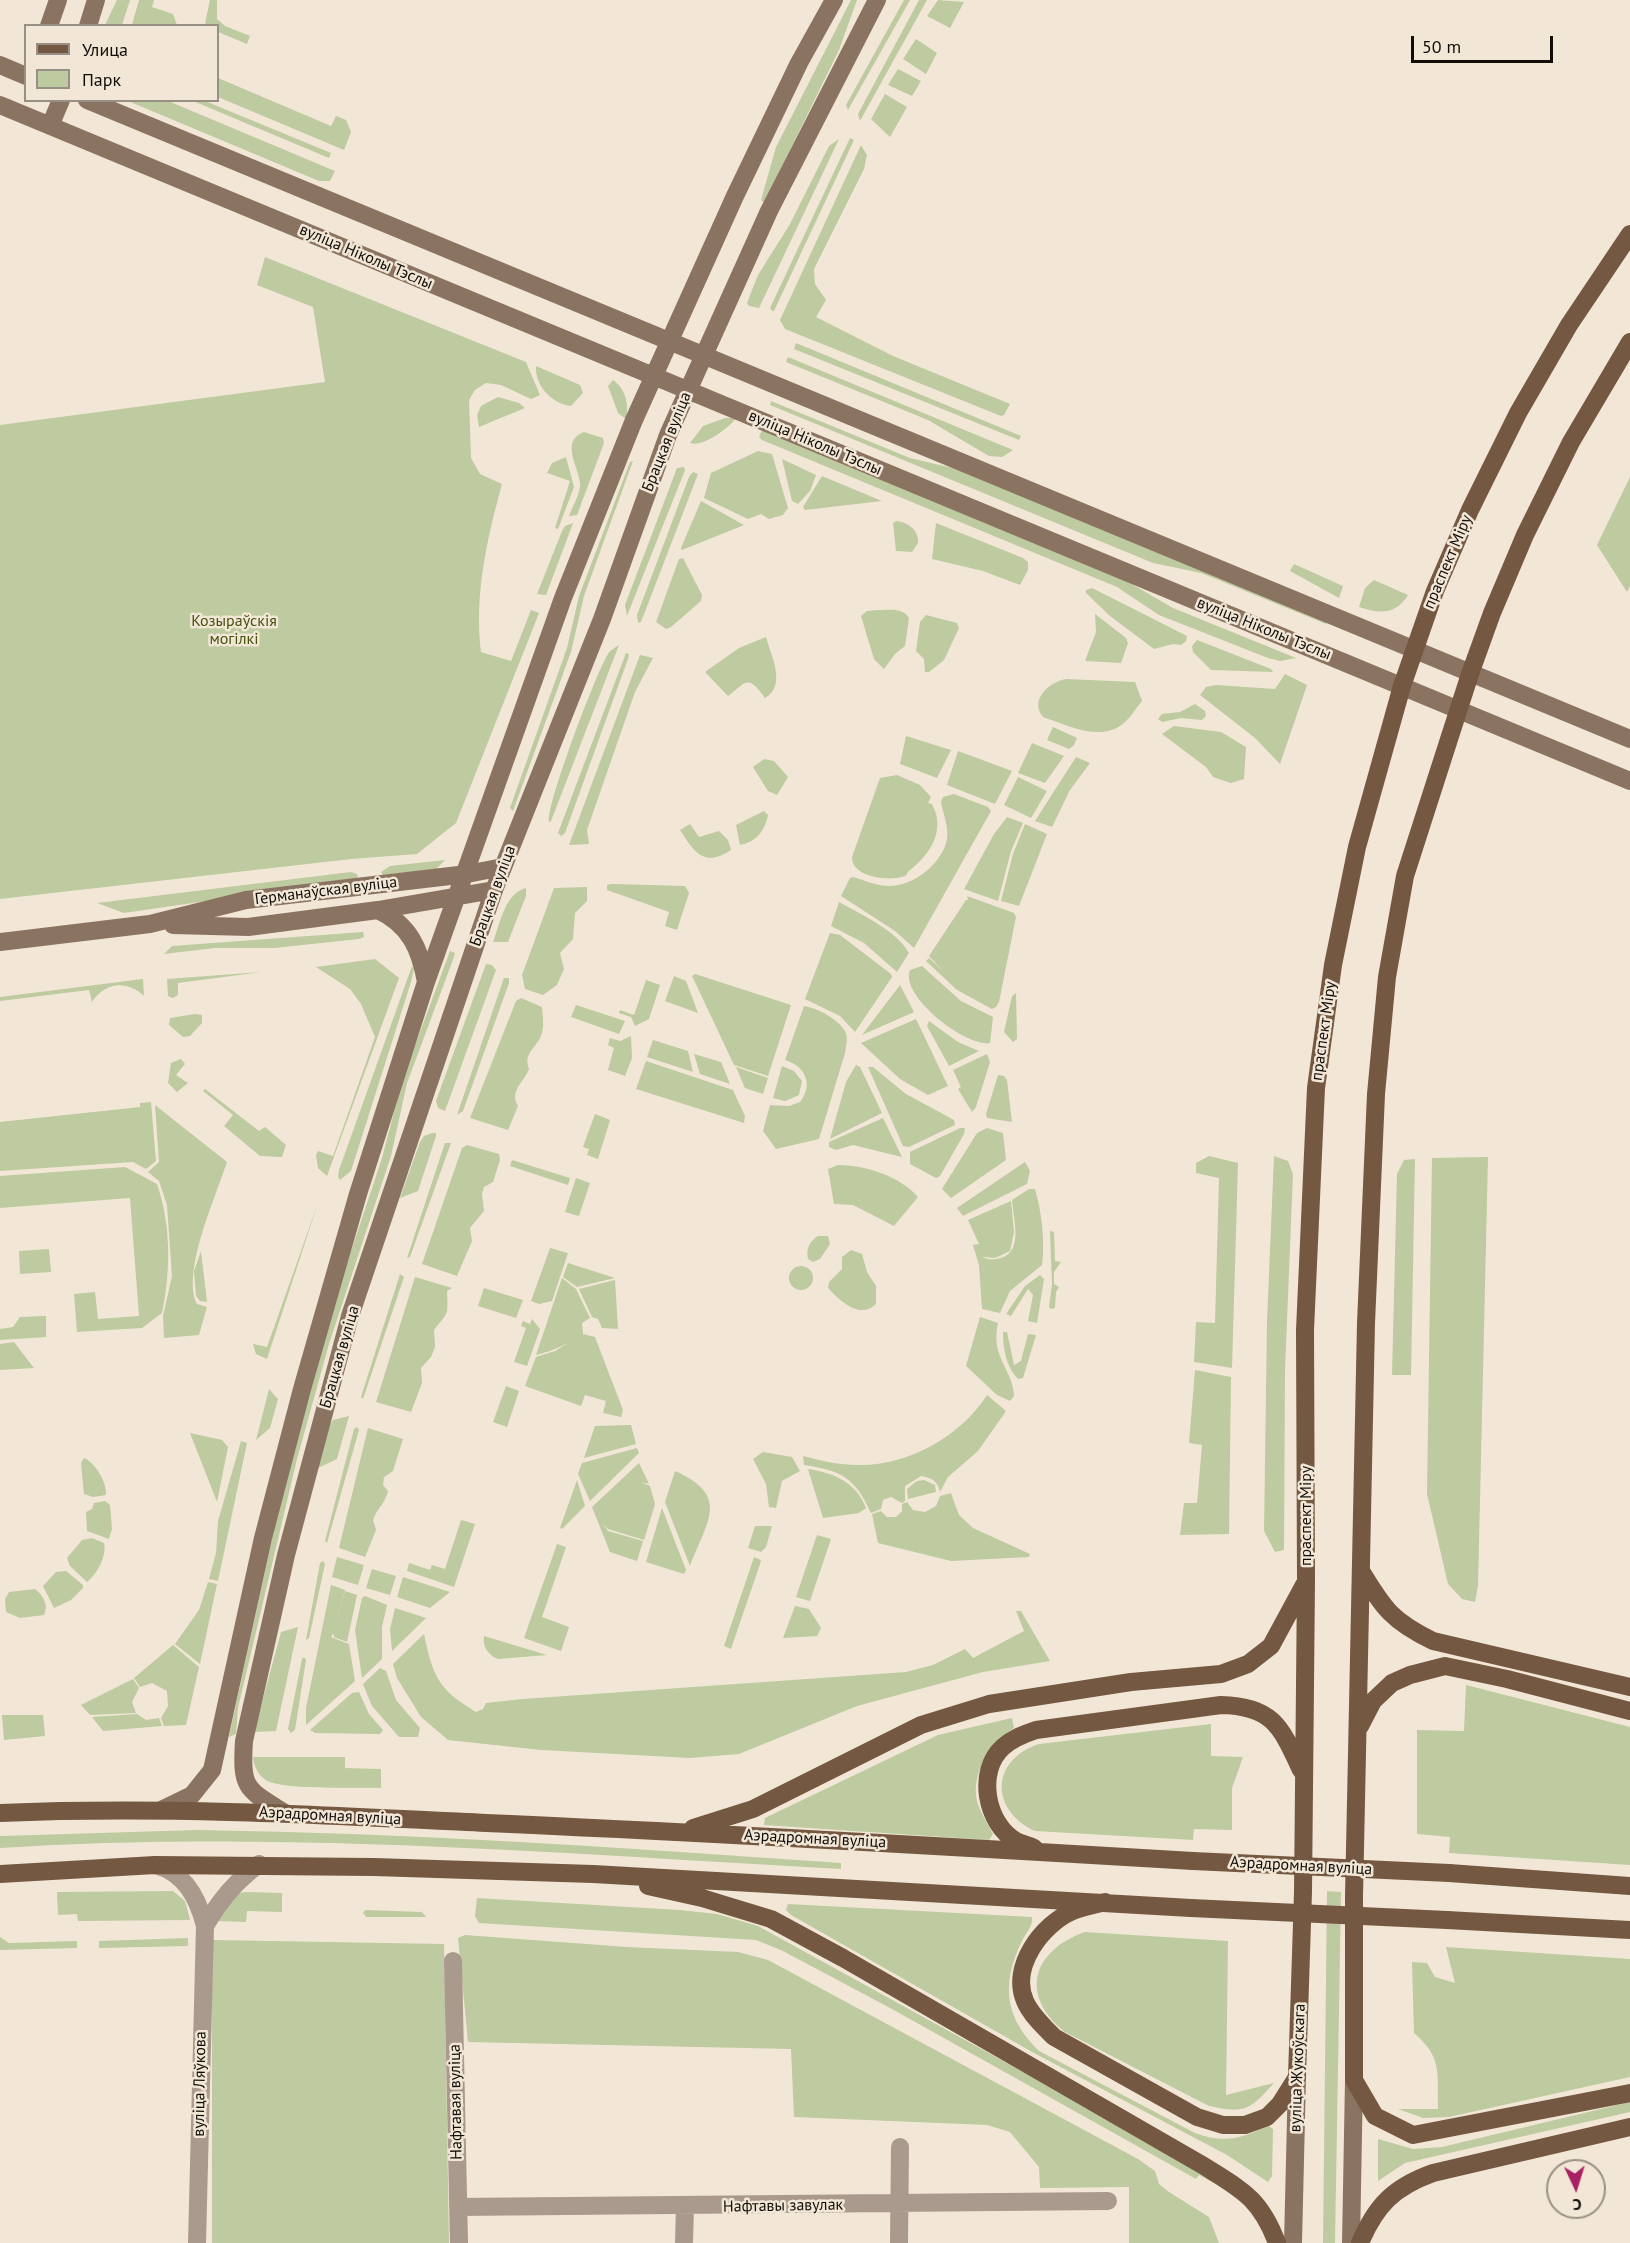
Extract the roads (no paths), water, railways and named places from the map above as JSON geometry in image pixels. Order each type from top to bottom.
[{"type":"main road","name":"праспект Міру","points":[[1303,1892],[1306,1581],[1305,1330],[1316,1088],[1333,965],[1357,847],[1402,686],[1453,549],[1518,413],[1569,325],[1630,234]]},
{"type":"main road","points":[[1630,342],[1571,442],[1525,535],[1470,674],[1405,876],[1387,977],[1376,1094],[1369,1214],[1354,1896],[1354,2080],[1375,2116],[1413,2135],[1630,2093]]},
{"type":"main road","points":[[1361,1571],[1391,1616],[1403,1626],[1433,1641],[1630,1687]]},
{"type":"main road","points":[[682,1832],[753,1809],[921,1725],[989,1704],[1131,1682],[1221,1674],[1248,1664],[1271,1646],[1287,1621],[1306,1581]]},
{"type":"main road","points":[[1358,1731],[1373,1701],[1392,1683],[1410,1675],[1445,1666],[1507,1679],[1630,1711]]},
{"type":"main road","points":[[1047,1852],[1015,1840],[1001,1827],[990,1808],[987,1787],[991,1765],[1001,1748],[1017,1736],[1036,1730],[1221,1705],[1245,1705],[1266,1715],[1284,1734],[1303,1775]]},
{"type":"main road","name":"Аэрадромная вуліца","points":[[0,1813],[163,1809],[285,1813],[1449,1873],[1630,1886]]},
{"type":"main road","points":[[0,1874],[155,1865],[259,1864],[593,1874],[1630,1930]]},
{"type":"main road","points":[[593,1874],[702,1898],[771,1919],[833,1952],[1204,2166],[1250,2196],[1262,2209],[1277,2243]]},
{"type":"main road","name":"вуліца Жукоўскага","points":[[1297,2077],[1303,1892]]},
{"type":"main road","points":[[1105,1902],[1072,1911],[1053,1923],[1034,1944],[1022,1971],[1020,1986],[1025,2003],[1054,2037],[1197,2117],[1224,2125],[1245,2125],[1267,2117],[1280,2104],[1297,2077]]},
{"type":"main road","points":[[1360,2243],[1368,2223],[1384,2201],[1409,2181],[1433,2173],[1630,2127]]},
{"type":"street","points":[[50,24],[58,0]]},
{"type":"street","points":[[89,24],[96,0]]},
{"type":"street","name":"Брацкая вуліца","points":[[163,1809],[192,1795],[205,1782],[212,1770],[263,1538],[302,1389],[358,1194],[426,982],[467,874],[563,598],[669,342],[784,93],[834,0]]},
{"type":"street","name":"Брацкая вуліца","points":[[285,1813],[254,1794],[246,1784],[242,1771],[250,1712],[286,1555],[350,1316],[494,890],[602,619],[668,435],[769,211],[878,0]]},
{"type":"street","points":[[0,65],[24,75]]},
{"type":"street","points":[[50,126],[60,102]]},
{"type":"street","points":[[92,102],[1630,739]]},
{"type":"street","name":"вуліца Ніколы Тэслы","points":[[0,105],[25,108],[50,126],[1630,781]]},
{"type":"street","name":"Германаўская вуліца","points":[[0,942],[150,924],[246,900],[467,874],[503,867]]},
{"type":"street","name":"Германаўская вуліца","points":[[150,924],[248,927],[378,910],[494,890]]},
{"type":"street","points":[[378,910],[392,917],[411,936],[419,950],[426,982]]},
{"type":"street","name":"вуліца Ляўкова","points":[[205,1926],[222,1897],[239,1879],[259,1864]]},
{"type":"street","name":"вуліца Ляўкова","points":[[155,1865],[171,1870],[183,1881],[194,1896],[205,1926],[197,2243]]},
{"type":"street","name":"Нафтавая вуліца","points":[[453,1961],[459,2243]]},
{"type":"street","name":"вуліца Жукоўскага","points":[[1293,2243],[1297,2077]]},
{"type":"street","points":[[1351,2243],[1354,2080]]},
{"type":"street","points":[[899,2243],[900,2147]]},
{"type":"street","name":"Нафтавы завулак","points":[[458,2207],[686,2207],[1108,2201]]},
{"type":"street","points":[[684,2243],[686,2207]]},
{"type":"park label","name":"Козыраўскія могілкі","points":[[234,630]]}]
